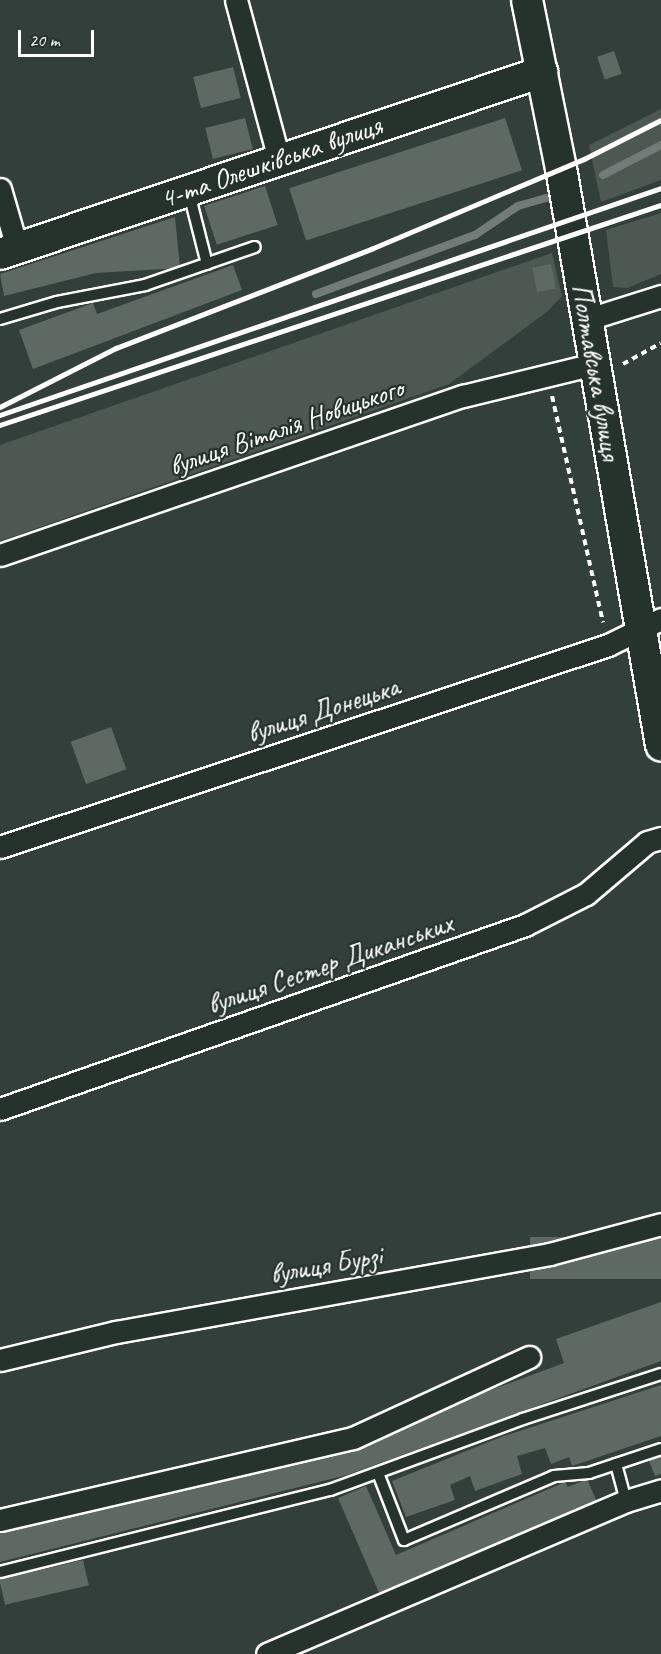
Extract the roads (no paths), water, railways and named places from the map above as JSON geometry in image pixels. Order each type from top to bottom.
[{"type":"main road","name":"Полтавська вулиця","points":[[527,0],[588,319],[607,365],[651,624],[661,745]]},
{"type":"main road","name":"4-та Олешківська вулиця","points":[[8,251],[542,72]]},
{"type":"street","points":[[236,0],[279,159]]},
{"type":"street","points":[[0,189],[8,251]]},
{"type":"street","points":[[588,319],[661,296]]},
{"type":"street","name":"вулиця Віталія Новицького","points":[[0,555],[463,396],[548,374],[607,365]]},
{"type":"street","name":"вулиця Донецька","points":[[0,848],[608,645],[651,624]]},
{"type":"street","name":"вулиця Сестер Диканських","points":[[0,1109],[525,925],[586,894],[647,842],[661,838]]},
{"type":"street","name":"вулиця Бурзі","points":[[0,1360],[116,1332],[550,1254],[661,1224]]},
{"type":"street","points":[[0,1520],[353,1438],[529,1358]]},
{"type":"street","points":[[267,1654],[626,1501],[661,1490]]},
{"type":"lane","points":[[189,190],[207,264]]},
{"type":"lane","points":[[0,319],[57,302],[145,285],[255,247]]},
{"type":"lane","points":[[0,1572],[330,1490],[661,1374]]},
{"type":"lane","points":[[378,1473],[404,1540],[554,1476],[589,1473],[661,1449]]},
{"type":"lane","points":[[616,1464],[626,1501]]},
{"type":"waterway","points":[[603,175],[661,145]]},
{"type":"waterway","points":[[316,294],[475,235],[518,206],[546,198]]},
{"type":"railway","points":[[0,407],[116,348],[371,249],[584,159],[661,120]]},
{"type":"railway","points":[[0,415],[661,188]]},
{"type":"railway","points":[[0,425],[661,205]]}]
